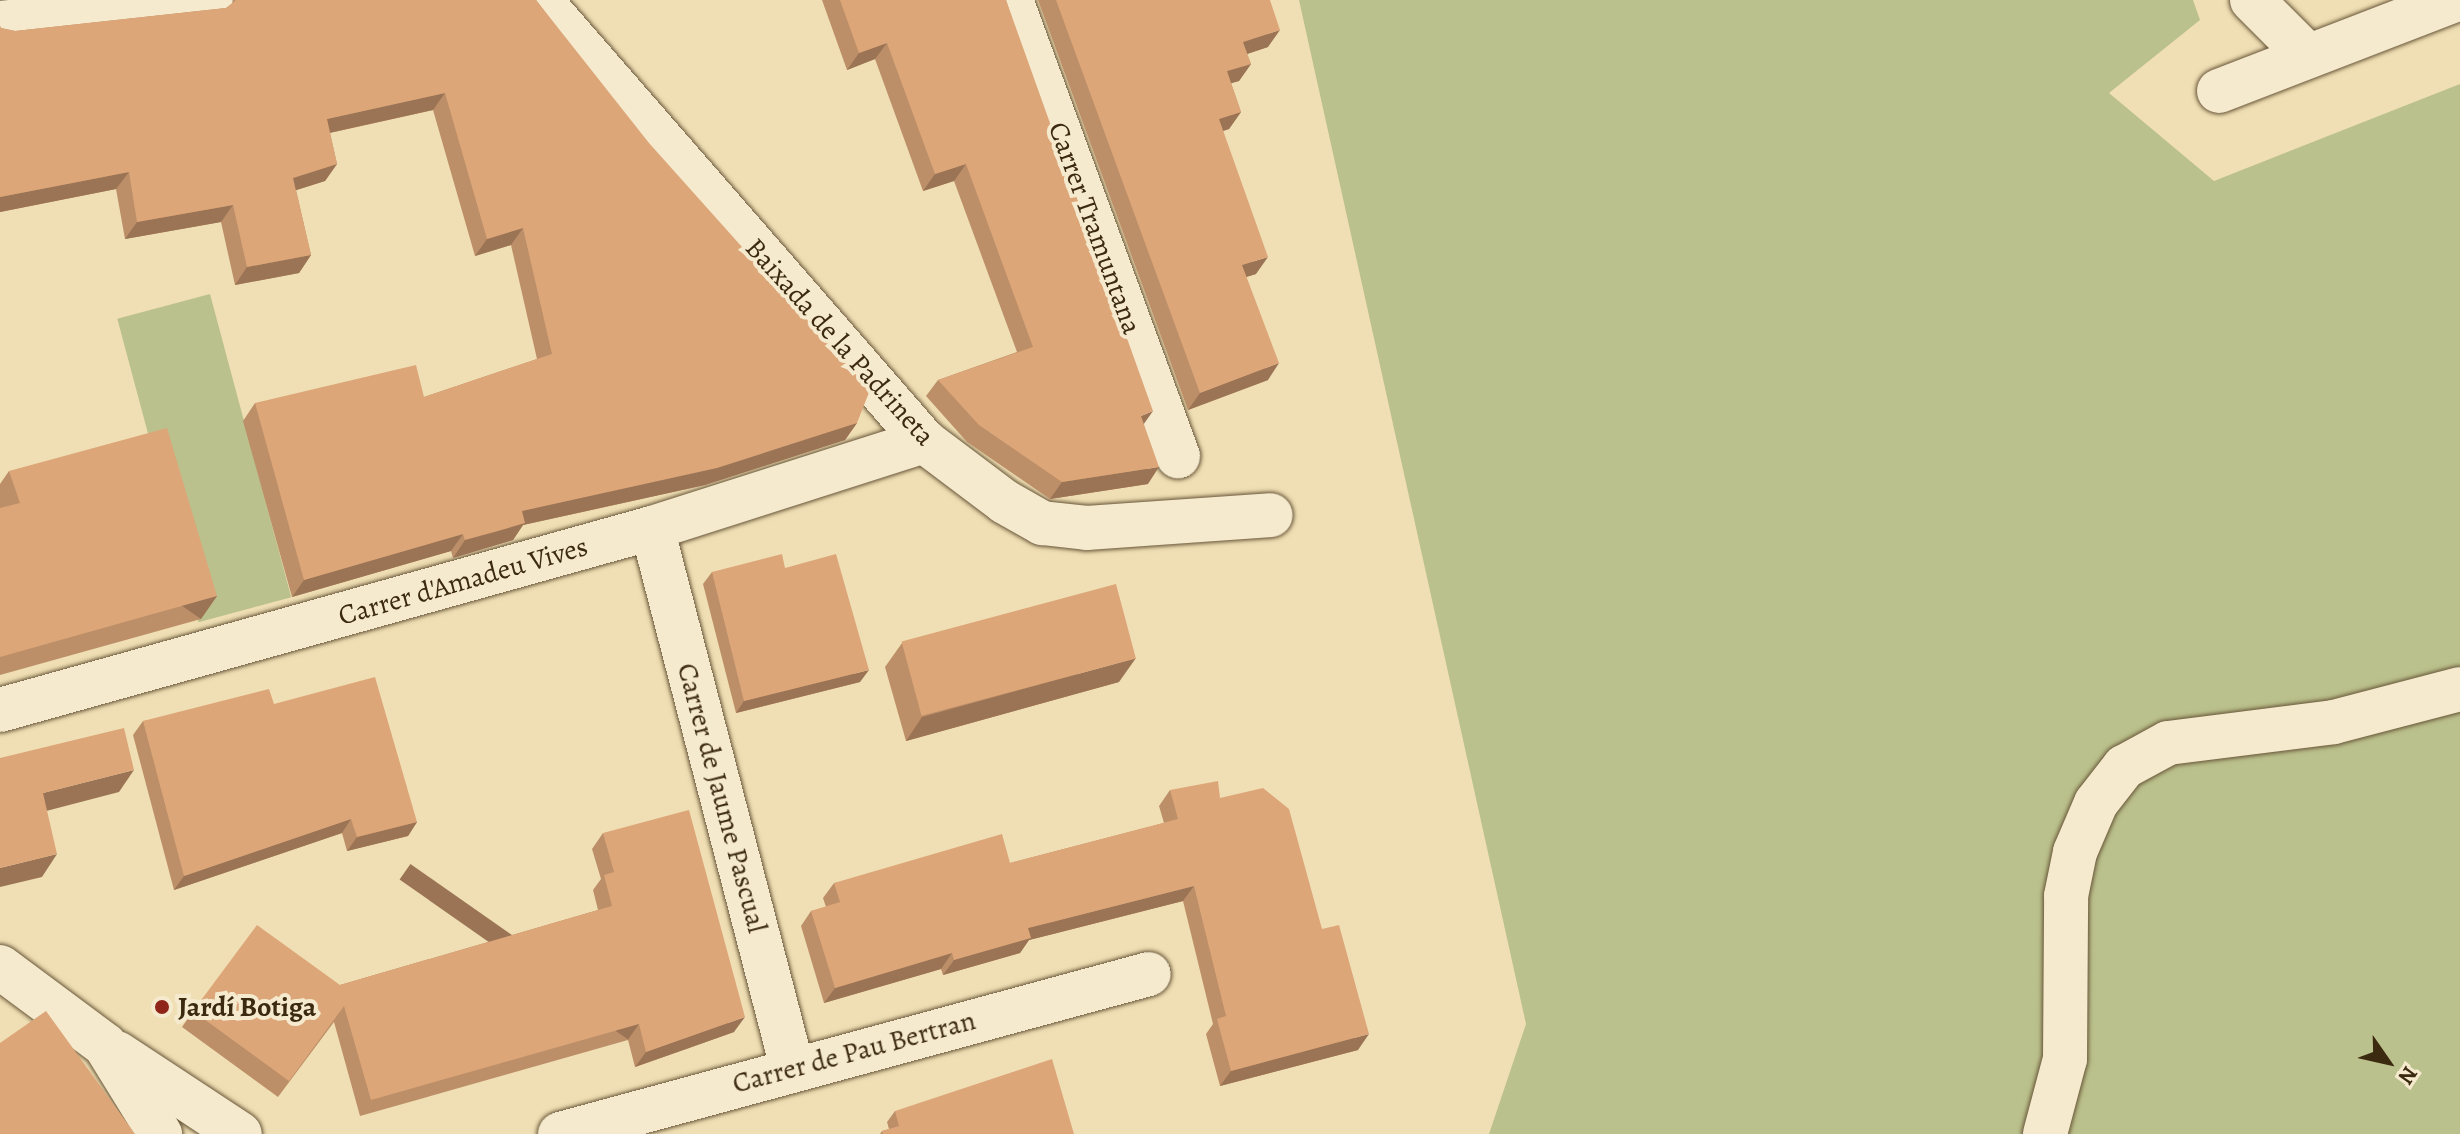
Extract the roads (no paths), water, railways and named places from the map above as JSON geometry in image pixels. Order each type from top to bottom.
[{"type":"street","points":[[0,23],[211,0]]},
{"type":"street","name":"Baixada de la Padrineta","points":[[540,0],[924,441],[1042,523],[1124,528],[1271,515]]},
{"type":"street","name":"Carrer Tramuntana","points":[[1011,0],[1178,456]]},
{"type":"street","points":[[2252,0],[2308,56]]},
{"type":"street","points":[[2219,91],[2455,0]]},
{"type":"street","name":"Carrer d'Amadeu Vives","points":[[0,710],[652,528],[924,441]]},
{"type":"street","name":"Carrer de Jaume Pascual","points":[[652,528],[792,1067]]},
{"type":"street","points":[[2045,1134],[2065,1059],[2072,867],[2096,803],[2124,767],[2168,743],[2334,722],[2460,689]]},
{"type":"street","points":[[0,967],[105,1045],[240,1134]]},
{"type":"street","name":"Carrer de Pau Bertran","points":[[560,1134],[792,1067],[1149,974]]},
{"type":"street","points":[[105,1045],[160,1134]]},
{"type":"place","name":"Jardí Botiga","points":[[162,1007]]}]
